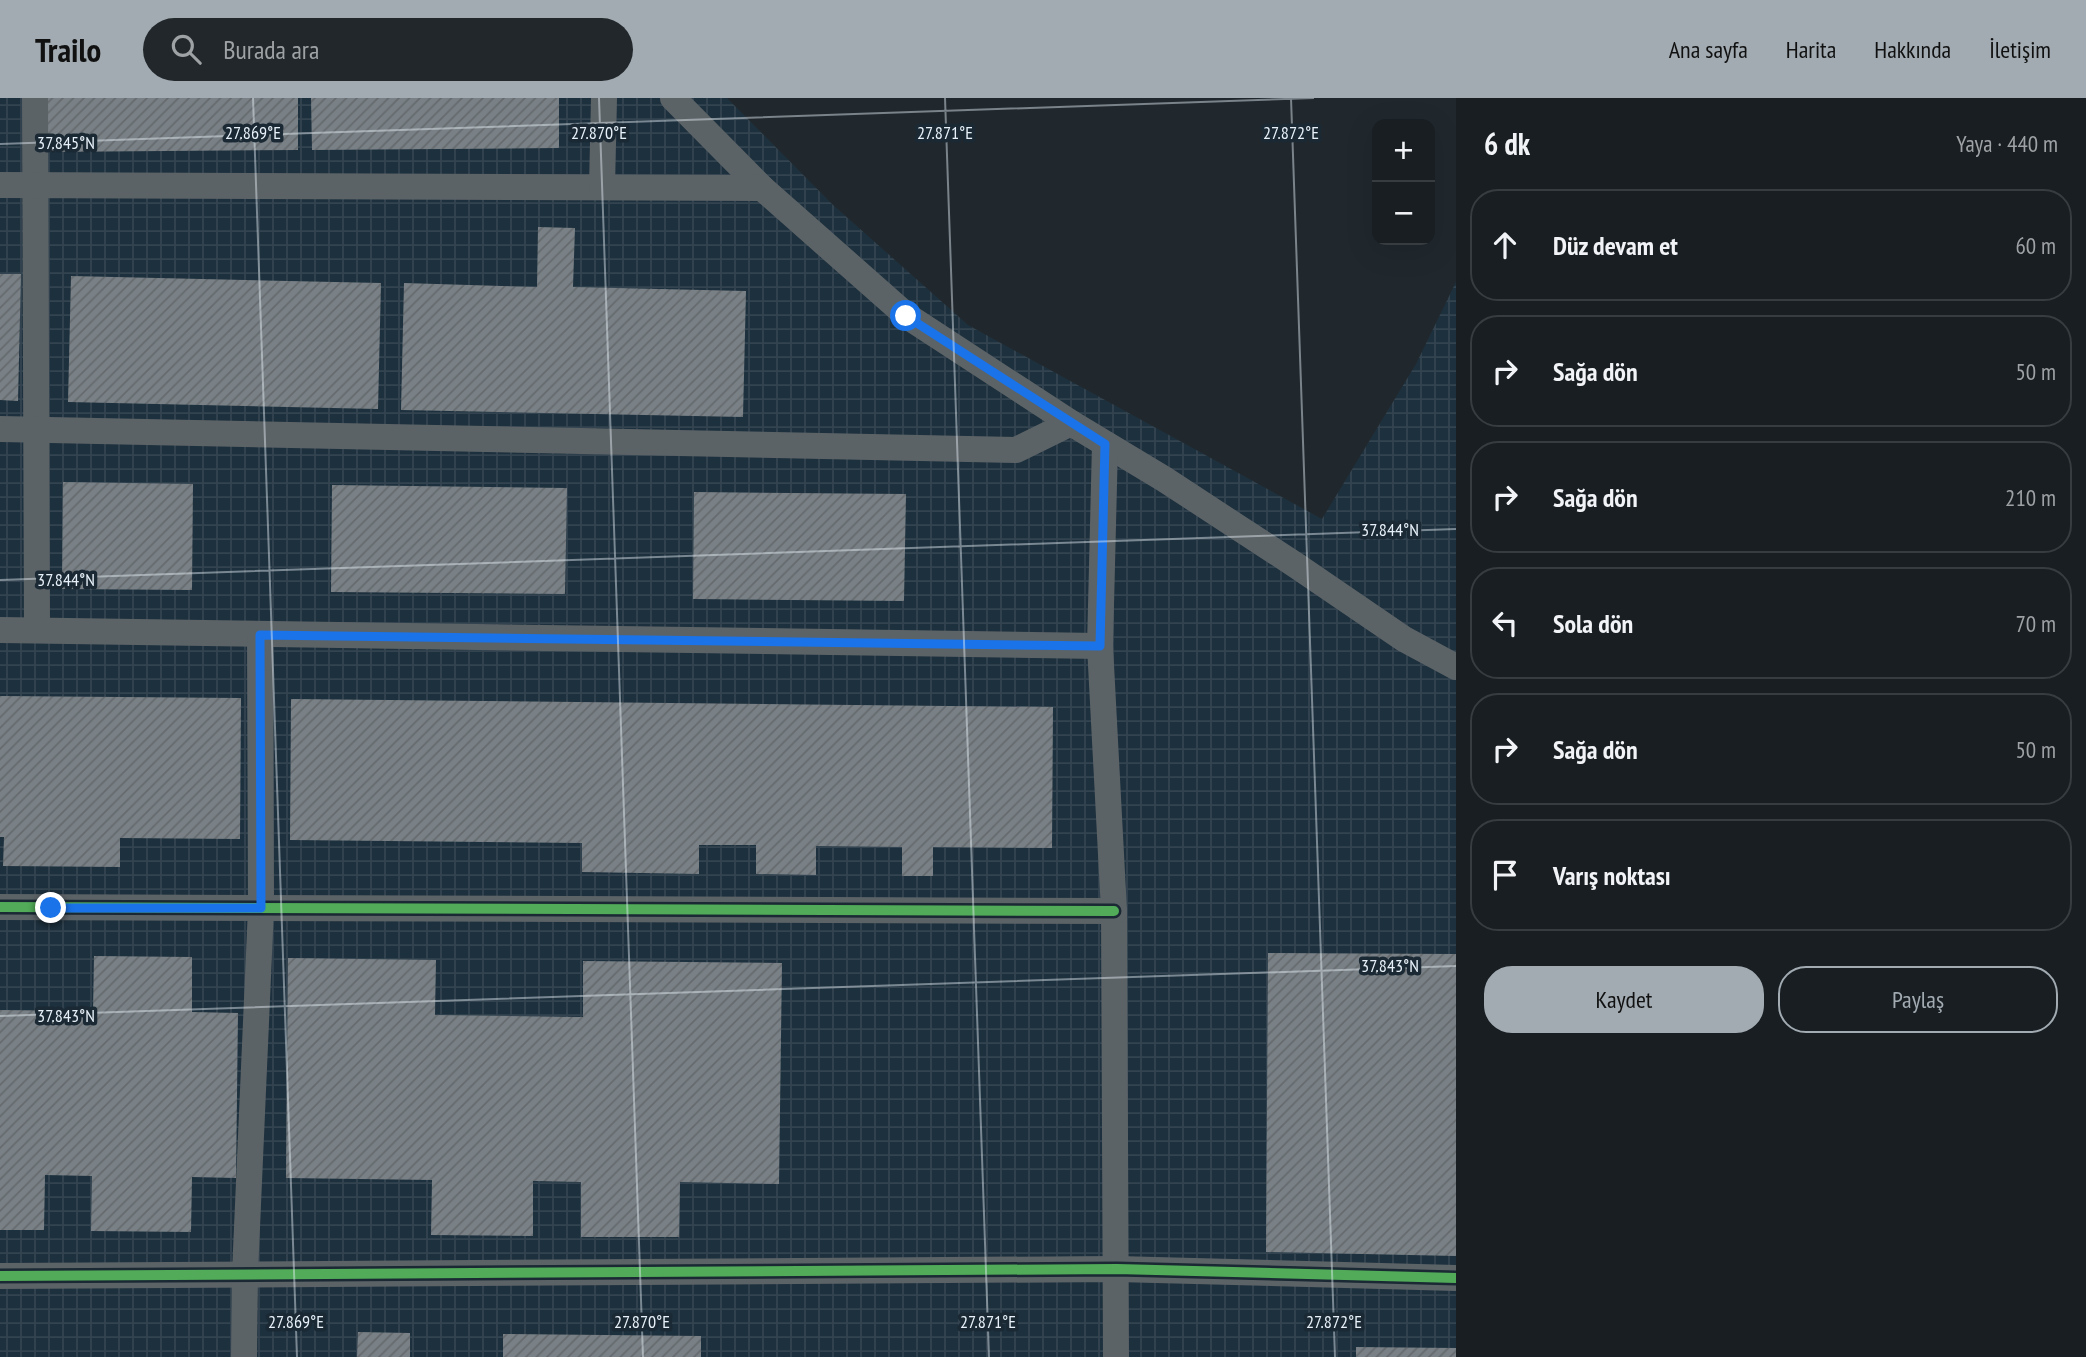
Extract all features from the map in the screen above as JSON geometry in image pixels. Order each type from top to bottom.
[{"type":"street","points":[[35,98],[37,630]]},
{"type":"street","points":[[602,187],[604,98]]},
{"type":"street","points":[[673,98],[762,188],[906,316],[1286,559],[1404,639],[1456,667]]},
{"type":"street","points":[[0,185],[762,188]]},
{"type":"street","points":[[0,429],[1016,450],[1071,423]]},
{"type":"street","points":[[1105,444],[1100,646],[1114,911],[1116,1357]]},
{"type":"street","points":[[0,630],[1100,646]]},
{"type":"street","points":[[244,1357],[245,1273],[261,908],[260,635]]},
{"type":"street","points":[[0,907],[1114,911]]},
{"type":"street","points":[[0,1276],[1117,1269],[1456,1278]]},
{"type":"shaded area","points":[[0,98],[727,98],[832,204],[968,325],[1322,519],[1416,364],[1456,282],[1456,1357],[0,1357]]},
{"type":"building","points":[[44,98],[298,98],[298,150],[45,152]]},
{"type":"building","points":[[311,98],[559,98],[559,148],[312,150]]},
{"type":"building","points":[[538,227],[575,228],[573,287],[746,291],[743,417],[401,410],[404,283],[537,287]]},
{"type":"building","points":[[0,274],[21,274],[18,401],[0,400]]},
{"type":"building","points":[[71,276],[381,283],[378,409],[68,402]]},
{"type":"building","points":[[63,482],[193,484],[192,590],[62,589]]},
{"type":"building","points":[[332,485],[567,488],[565,594],[331,592]]},
{"type":"building","points":[[694,492],[906,494],[904,601],[693,599]]},
{"type":"building","points":[[0,696],[241,698],[240,839],[120,838],[120,867],[3,866],[4,837],[0,837]]},
{"type":"building","points":[[291,699],[1053,707],[1052,848],[933,847],[933,876],[902,876],[902,847],[816,846],[816,875],[756,874],[756,845],[699,845],[699,874],[582,872],[582,843],[290,840]]},
{"type":"building","points":[[1268,953],[1456,954],[1456,1256],[1266,1252]]},
{"type":"building","points":[[94,956],[192,957],[192,1012],[238,1013],[236,1178],[192,1177],[191,1232],[91,1231],[92,1176],[45,1175],[44,1230],[0,1230],[0,1010],[93,1011]]},
{"type":"building","points":[[288,958],[436,960],[435,1015],[583,1017],[583,961],[782,963],[779,1184],[680,1182],[679,1237],[581,1237],[581,1182],[533,1181],[533,1236],[431,1235],[432,1180],[286,1178]]},
{"type":"building","points":[[358,1332],[410,1333],[410,1357],[357,1357]]},
{"type":"building","points":[[503,1334],[701,1336],[701,1357],[503,1357]]},
{"type":"building","points":[[1356,1347],[1456,1348],[1456,1357],[1356,1357]]},
{"type":"cycle path","points":[[0,907],[1114,911]]},
{"type":"cycle path","points":[[0,1276],[1117,1269],[1456,1278]]},
{"type":"route","points":[[51,908],[261,908],[260,635],[1100,646],[1105,444],[906,316]]}]
